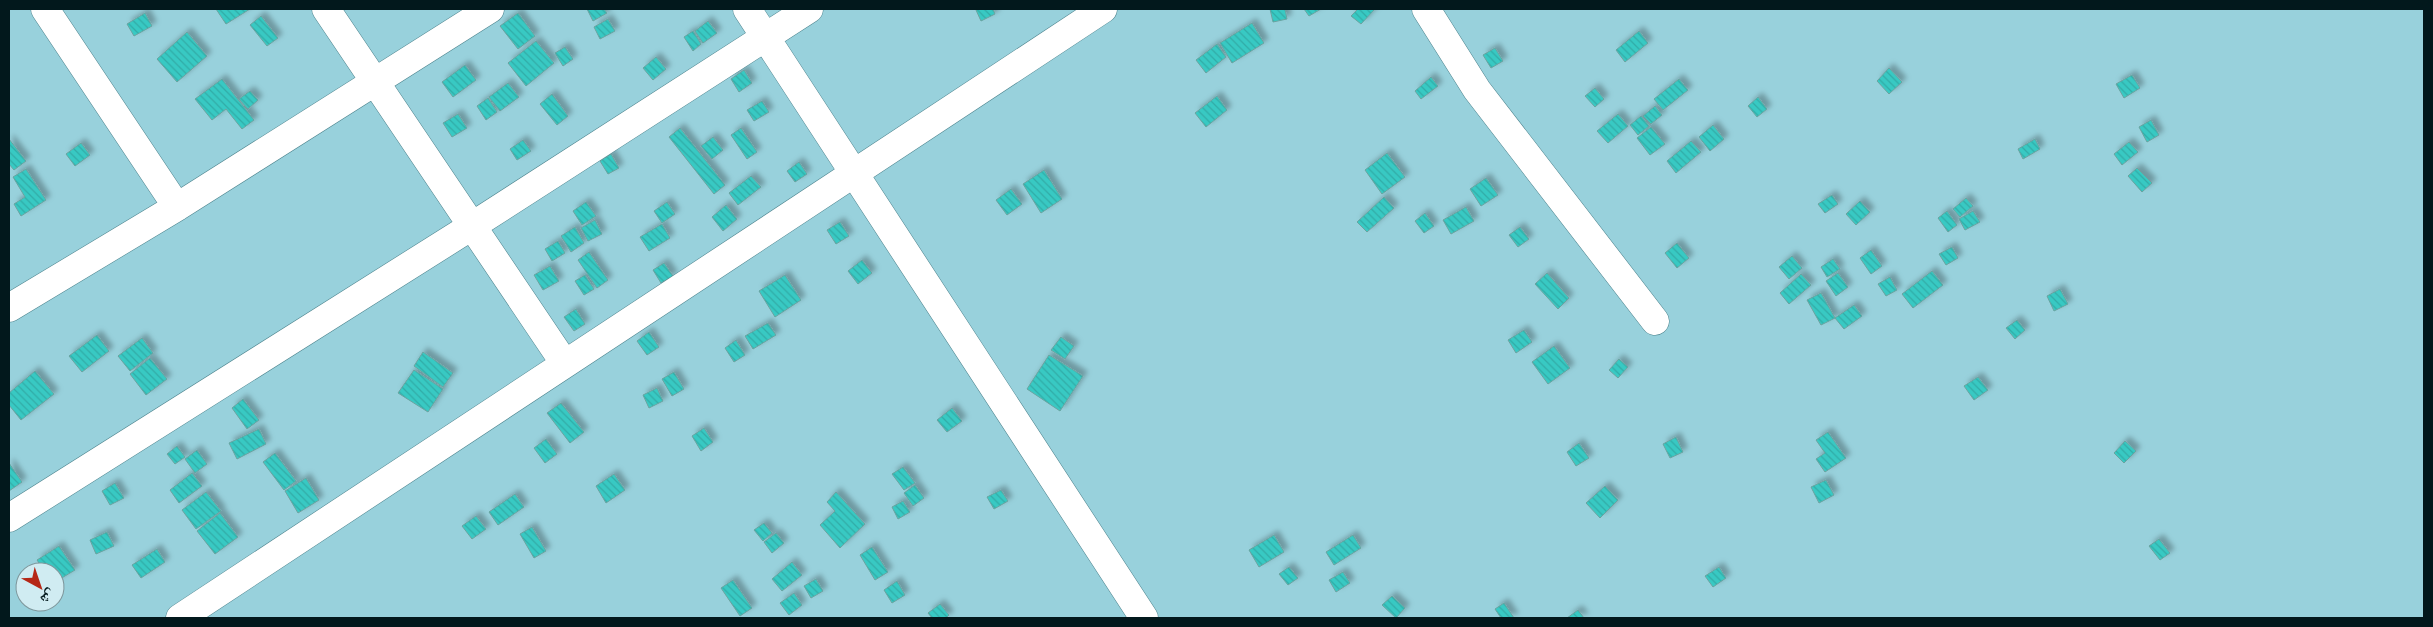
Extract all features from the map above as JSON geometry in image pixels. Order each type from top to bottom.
[{"type":"street","points":[[45,9],[177,207]]},
{"type":"street","points":[[326,9],[565,364]]},
{"type":"street","points":[[9,308],[177,207],[490,9]]},
{"type":"street","points":[[747,9],[1144,618]]},
{"type":"street","points":[[9,518],[472,226],[809,9]]},
{"type":"street","points":[[180,618],[1103,9]]},
{"type":"street","points":[[1426,9],[1477,90],[1655,321]]},
{"type":"building","points":[[216,9],[250,9],[226,24]]},
{"type":"building","points":[[587,9],[604,9],[607,13],[593,21]]},
{"type":"building","points":[[993,9],[995,14],[981,21],[976,10]]},
{"type":"building","points":[[1270,9],[1285,9],[1287,19],[1273,22]]},
{"type":"building","points":[[1304,9],[1321,9],[1309,16]]},
{"type":"building","points":[[1358,9],[1375,9],[1361,24],[1351,16]]},
{"type":"building","points":[[145,13],[152,26],[134,36],[127,24]]},
{"type":"building","points":[[518,13],[535,36],[518,49],[500,26]]},
{"type":"building","points":[[261,16],[278,38],[267,46],[250,25]]},
{"type":"building","points":[[608,19],[615,31],[600,39],[594,27]]},
{"type":"building","points":[[708,21],[717,33],[703,43],[695,31]]},
{"type":"building","points":[[1252,23],[1264,43],[1232,63],[1220,43]]},
{"type":"building","points":[[693,31],[701,44],[693,51],[684,37]]},
{"type":"building","points":[[1639,31],[1648,43],[1625,62],[1616,50]]},
{"type":"building","points":[[187,32],[207,56],[177,82],[157,59]]},
{"type":"building","points":[[536,41],[554,63],[526,86],[508,63]]},
{"type":"building","points":[[1217,44],[1226,57],[1206,73],[1196,60]]},
{"type":"building","points":[[565,47],[573,59],[563,66],[555,53]]},
{"type":"building","points":[[1495,48],[1503,61],[1491,68],[1483,55]]},
{"type":"building","points":[[656,57],[666,69],[653,80],[643,68]]},
{"type":"building","points":[[465,65],[476,80],[453,97],[442,82]]},
{"type":"building","points":[[1889,68],[1902,82],[1889,94],[1877,81]]},
{"type":"building","points":[[744,70],[752,83],[739,92],[731,79]]},
{"type":"building","points":[[2132,75],[2140,88],[2124,98],[2116,84]]},
{"type":"building","points":[[1431,77],[1438,86],[1421,99],[1415,91]]},
{"type":"building","points":[[222,79],[254,120],[242,129],[226,109],[212,120],[195,99]]},
{"type":"building","points":[[1679,79],[1688,90],[1663,110],[1654,99]]},
{"type":"building","points":[[508,83],[519,97],[500,111],[489,97]]},
{"type":"building","points":[[1595,88],[1604,99],[1595,107],[1585,96]]},
{"type":"building","points":[[250,91],[258,100],[248,109],[239,99]]},
{"type":"building","points":[[552,94],[568,116],[557,125],[540,104]]},
{"type":"building","points":[[1217,96],[1227,110],[1206,127],[1195,113]]},
{"type":"building","points":[[1758,97],[1767,109],[1757,117],[1748,106]]},
{"type":"building","points":[[488,98],[497,112],[486,120],[477,106]]},
{"type":"building","points":[[762,101],[769,112],[754,121],[747,110]]},
{"type":"building","points":[[1655,106],[1662,115],[1651,124],[1643,116]]},
{"type":"building","points":[[458,114],[467,128],[452,137],[443,123]]},
{"type":"building","points":[[1618,114],[1628,126],[1608,143],[1597,131]]},
{"type":"building","points":[[1641,116],[1649,126],[1638,135],[1630,125]]},
{"type":"building","points":[[2151,120],[2159,135],[2147,142],[2139,127]]},
{"type":"building","points":[[1713,125],[1724,139],[1710,151],[1699,137]]},
{"type":"building","points":[[1651,127],[1665,144],[1650,155],[1637,138]]},
{"type":"building","points":[[680,128],[725,185],[714,194],[669,137]]},
{"type":"building","points":[[741,128],[757,152],[747,159],[731,135]]},
{"type":"building","points":[[713,137],[723,150],[712,159],[701,146]]},
{"type":"building","points":[[9,139],[26,161],[14,170],[9,164]]},
{"type":"building","points":[[2035,139],[2040,149],[2023,159],[2018,149]]},
{"type":"building","points":[[523,140],[531,151],[517,160],[510,149]]},
{"type":"building","points":[[1691,141],[1701,152],[1676,173],[1667,161]]},
{"type":"building","points":[[2129,142],[2138,152],[2122,165],[2114,154]]},
{"type":"building","points":[[81,143],[90,155],[75,166],[66,154]]},
{"type":"building","points":[[1387,153],[1405,177],[1382,194],[1365,170]]},
{"type":"building","points":[[611,154],[619,168],[608,174],[600,161]]},
{"type":"building","points":[[799,162],[807,174],[795,182],[787,171]]},
{"type":"building","points":[[2137,168],[2152,183],[2142,192],[2128,176]]},
{"type":"building","points":[[26,169],[46,200],[21,216],[14,204],[25,197],[13,177]]},
{"type":"building","points":[[1044,170],[1062,199],[1041,213],[1023,184]]},
{"type":"building","points":[[751,176],[761,187],[738,205],[729,193]]},
{"type":"building","points":[[1486,178],[1498,195],[1481,206],[1470,189]]},
{"type":"building","points":[[1011,189],[1022,204],[1007,215],[996,200]]},
{"type":"building","points":[[1832,195],[1838,204],[1825,213],[1818,204]]},
{"type":"building","points":[[1384,197],[1394,208],[1367,232],[1357,222]]},
{"type":"building","points":[[1966,198],[1973,206],[1960,217],[1953,209]]},
{"type":"building","points":[[1860,201],[1870,212],[1856,225],[1846,214]]},
{"type":"building","points":[[586,202],[596,216],[582,225],[573,211]]},
{"type":"building","points":[[667,202],[675,214],[662,223],[654,211]]},
{"type":"building","points":[[726,205],[737,219],[723,231],[712,217]]},
{"type":"building","points":[[1466,207],[1474,221],[1451,234],[1443,220]]},
{"type":"building","points":[[1947,211],[1957,225],[1948,232],[1938,218]]},
{"type":"building","points":[[1973,211],[1980,222],[1965,230],[1959,219]]},
{"type":"building","points":[[1425,213],[1434,226],[1424,233],[1415,221]]},
{"type":"building","points":[[595,220],[602,234],[588,241],[581,228]]},
{"type":"building","points":[[840,222],[849,236],[836,244],[827,230]]},
{"type":"building","points":[[662,224],[670,238],[649,251],[640,237]]},
{"type":"building","points":[[575,227],[584,243],[571,252],[561,236]]},
{"type":"building","points":[[1520,227],[1529,239],[1518,247],[1509,235]]},
{"type":"building","points":[[558,241],[565,253],[552,261],[545,249]]},
{"type":"building","points":[[1677,243],[1689,258],[1677,268],[1665,253]]},
{"type":"building","points":[[1952,247],[1958,258],[1946,265],[1939,254]]},
{"type":"building","points":[[1871,250],[1882,266],[1871,274],[1860,258]]},
{"type":"building","points":[[589,252],[608,280],[597,288],[578,260]]},
{"type":"building","points":[[1792,256],[1802,268],[1789,279],[1779,267]]},
{"type":"building","points":[[1833,259],[1840,269],[1827,277],[1821,267]]},
{"type":"building","points":[[862,260],[872,273],[858,284],[848,271]]},
{"type":"building","points":[[664,263],[673,276],[661,283],[653,270]]},
{"type":"building","points":[[550,266],[559,281],[543,290],[534,275]]},
{"type":"building","points":[[1932,271],[1943,285],[1913,308],[1902,294]]},
{"type":"building","points":[[1547,273],[1569,298],[1558,309],[1535,284]]},
{"type":"building","points":[[1838,273],[1848,287],[1836,296],[1826,281]]},
{"type":"building","points":[[1801,274],[1811,285],[1789,304],[1780,293]]},
{"type":"building","points":[[585,275],[594,289],[584,295],[575,281]]},
{"type":"building","points":[[785,275],[801,300],[775,317],[759,291]]},
{"type":"building","points":[[1890,277],[1897,290],[1886,296],[1878,284]]},
{"type":"building","points":[[2060,289],[2068,304],[2054,311],[2047,296]]},
{"type":"building","points":[[1821,293],[1835,318],[1821,325],[1807,300]]},
{"type":"building","points":[[1854,305],[1862,316],[1844,329],[1835,318]]},
{"type":"building","points":[[576,309],[585,324],[574,331],[564,317]]},
{"type":"building","points":[[2017,320],[2025,330],[2015,339],[2006,328]]},
{"type":"building","points":[[768,323],[776,335],[753,349],[745,336]]},
{"type":"building","points":[[1524,330],[1532,342],[1516,353],[1508,340]]},
{"type":"building","points":[[649,332],[659,347],[647,355],[637,341]]},
{"type":"building","points":[[97,335],[109,351],[82,372],[69,356]]},
{"type":"building","points":[[1061,337],[1074,346],[1065,359],[1051,350]]},
{"type":"building","points":[[142,338],[153,353],[130,371],[118,356]]},
{"type":"building","points":[[736,340],[745,355],[734,362],[725,348]]},
{"type":"building","points":[[1554,346],[1570,368],[1548,384],[1532,362]]},
{"type":"building","points":[[423,352],[453,373],[443,387],[414,366]]},
{"type":"building","points":[[1049,355],[1083,376],[1060,411],[1027,389]]},
{"type":"building","points":[[150,358],[167,379],[146,395],[130,374]]},
{"type":"building","points":[[1619,359],[1628,367],[1618,378],[1609,370]]},
{"type":"building","points":[[414,370],[443,389],[428,412],[398,393]]},
{"type":"building","points":[[35,371],[54,394],[21,420],[9,405],[9,393]]},
{"type":"building","points":[[674,372],[684,389],[672,396],[662,379]]},
{"type":"building","points":[[1978,377],[1988,390],[1974,400],[1964,386]]},
{"type":"building","points":[[657,388],[663,401],[649,408],[643,395]]},
{"type":"building","points":[[243,399],[259,420],[247,429],[232,408]]},
{"type":"building","points":[[561,403],[584,432],[570,443],[547,413]]},
{"type":"building","points":[[952,408],[962,421],[947,432],[937,420]]},
{"type":"building","points":[[704,428],[713,442],[701,451],[692,436]]},
{"type":"building","points":[[259,429],[266,444],[237,459],[229,443]]},
{"type":"building","points":[[1828,432],[1846,458],[1825,472],[1816,459],[1825,453],[1816,440]]},
{"type":"building","points":[[1676,437],[1683,452],[1670,458],[1663,444]]},
{"type":"building","points":[[546,439],[557,454],[545,463],[534,448]]},
{"type":"building","points":[[2125,441],[2136,451],[2124,463],[2114,453]]},
{"type":"building","points":[[1579,443],[1589,458],[1576,466],[1567,452]]},
{"type":"building","points":[[177,446],[185,457],[175,464],[167,454]]},
{"type":"building","points":[[197,450],[207,464],[195,473],[185,459]]},
{"type":"building","points":[[275,453],[296,481],[284,490],[263,462]]},
{"type":"building","points":[[9,463],[22,482],[9,491]]},
{"type":"building","points":[[903,467],[915,483],[904,490],[892,474]]},
{"type":"building","points":[[192,473],[202,486],[179,503],[170,490]]},
{"type":"building","points":[[614,474],[625,490],[606,503],[596,486]]},
{"type":"building","points":[[306,478],[319,500],[298,513],[285,491]]},
{"type":"building","points":[[1826,480],[1834,495],[1819,503],[1811,487]]},
{"type":"building","points":[[115,483],[124,498],[110,505],[102,491]]},
{"type":"building","points":[[915,485],[924,498],[913,506],[904,493]]},
{"type":"building","points":[[1605,486],[1618,500],[1600,518],[1586,503]]},
{"type":"building","points":[[1001,490],[1008,501],[994,509],[987,497]]},
{"type":"building","points":[[206,492],[221,511],[196,529],[182,510]]},
{"type":"building","points":[[836,492],[865,524],[840,548],[820,525],[835,511],[827,502]]},
{"type":"building","points":[[515,494],[524,507],[498,525],[489,512]]},
{"type":"building","points":[[903,501],[910,512],[898,519],[892,507]]},
{"type":"building","points":[[220,513],[238,537],[215,554],[197,531]]},
{"type":"building","points":[[476,516],[486,529],[472,539],[462,526]]},
{"type":"building","points":[[764,523],[772,533],[763,541],[754,530]]},
{"type":"building","points":[[532,527],[546,551],[534,558],[520,534]]},
{"type":"building","points":[[107,532],[114,546],[96,554],[90,540]]},
{"type":"building","points":[[776,533],[784,543],[772,553],[764,542]]},
{"type":"building","points":[[1274,535],[1284,552],[1259,567],[1249,550]]},
{"type":"building","points":[[1353,535],[1361,548],[1334,565],[1326,552]]},
{"type":"building","points":[[2159,539],[2170,553],[2160,560],[2149,546]]},
{"type":"building","points":[[59,546],[75,570],[65,576],[65,562],[38,562],[37,560]]},
{"type":"building","points":[[872,547],[888,572],[875,580],[860,555]]},
{"type":"building","points":[[157,549],[165,562],[141,578],[132,565]]},
{"type":"building","points":[[792,562],[802,575],[782,591],[772,579]]},
{"type":"building","points":[[1289,567],[1298,578],[1288,585],[1279,574]]},
{"type":"building","points":[[1719,567],[1726,578],[1713,587],[1705,576]]},
{"type":"building","points":[[1343,572],[1350,583],[1336,592],[1329,580]]},
{"type":"building","points":[[816,579],[823,591],[811,598],[804,586]]},
{"type":"building","points":[[733,580],[752,608],[740,616],[721,588]]},
{"type":"building","points":[[897,581],[905,595],[892,603],[884,590]]},
{"type":"building","points":[[794,593],[802,605],[789,615],[780,603]]},
{"type":"building","points":[[1392,596],[1405,608],[1396,618],[1382,605]]},
{"type":"building","points":[[1504,603],[1514,618],[1501,618],[1495,609]]},
{"type":"building","points":[[940,604],[949,615],[946,618],[932,618],[928,613]]},
{"type":"building","points":[[1578,610],[1584,618],[1567,618]]}]
